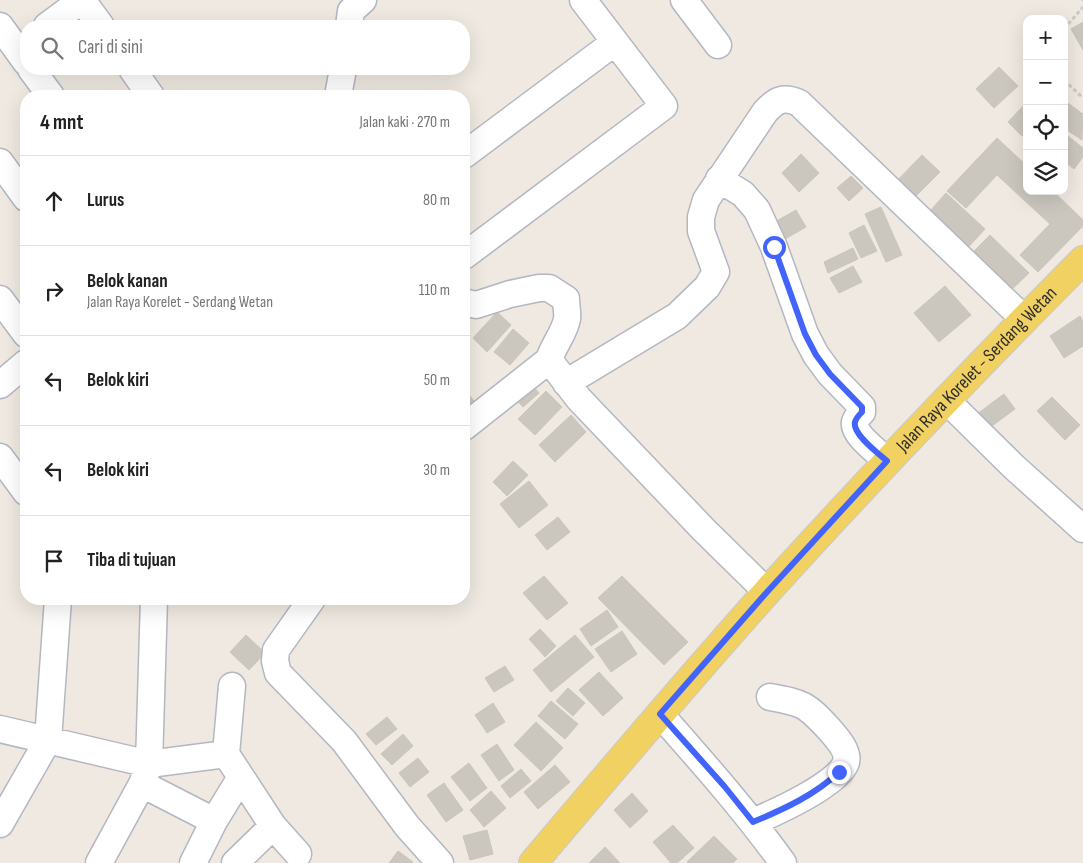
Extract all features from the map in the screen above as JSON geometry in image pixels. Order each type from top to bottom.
[{"type":"main road","name":"Jalan Raya Korelet - Serdang Wetan","points":[[533,863],[767,592],[887,461],[1083,260]]},
{"type":"street","points":[[55,20],[82,0],[97,20]]},
{"type":"street","points":[[350,20],[351,11],[362,0]]},
{"type":"street","points":[[470,252],[664,106],[584,0]]},
{"type":"street","points":[[684,0],[718,45]]},
{"type":"street","points":[[0,26],[20,56]]},
{"type":"street","points":[[470,151],[615,42]]},
{"type":"street","points":[[35,75],[46,90]]},
{"type":"street","points":[[136,75],[147,90]]},
{"type":"street","points":[[339,90],[342,75]]},
{"type":"street","points":[[566,383],[676,316],[707,287],[716,272],[701,231],[701,217],[706,200],[742,149],[765,112],[774,103],[783,99],[799,103],[1024,319]]},
{"type":"street","points":[[0,162],[20,190]]},
{"type":"street","points":[[719,179],[743,194],[757,210],[774,247],[805,334],[816,355],[830,374],[862,407],[862,412],[855,422],[858,435],[887,461]]},
{"type":"street","points":[[470,304],[476,305],[510,294],[539,288],[549,288],[566,299],[568,317],[560,338],[552,348],[549,360],[470,422]]},
{"type":"street","points":[[0,299],[20,326]]},
{"type":"street","points":[[549,360],[579,399],[703,529],[767,592]]},
{"type":"street","points":[[0,385],[20,368]]},
{"type":"street","points":[[946,400],[1083,529]]},
{"type":"street","points":[[0,457],[20,484]]},
{"type":"street","points":[[0,824],[48,740],[58,605]]},
{"type":"street","points":[[99,863],[146,774],[154,605]]},
{"type":"street","points":[[308,605],[276,650],[275,661],[278,673],[344,741],[407,826],[440,863]]},
{"type":"street","points":[[232,686],[226,754],[273,826],[298,854]]},
{"type":"street","points":[[753,822],[782,810],[821,788],[839,772],[846,762],[846,755],[839,742],[808,708],[800,703],[770,697]]},
{"type":"street","points":[[660,714],[725,787],[783,863]]},
{"type":"street","points":[[0,729],[48,740],[146,774],[214,820]]},
{"type":"street","points":[[146,774],[226,754]]},
{"type":"street","points":[[193,863],[214,820],[241,777]]},
{"type":"street","points":[[235,863],[273,826]]},
{"type":"path","points":[[1068,24],[1083,7]]},
{"type":"path","points":[[1068,84],[1083,98]]},
{"type":"building","points":[[1083,22],[1083,50],[1071,29]]},
{"type":"building","points":[[999,67],[1018,86],[994,108],[976,89]]},
{"type":"building","points":[[1068,103],[1083,114],[1082,140],[1068,131]]},
{"type":"building","points":[[1023,106],[1023,135],[1008,122]]},
{"type":"building","points":[[1068,136],[1083,148],[1083,157],[1074,169],[1068,164]]},
{"type":"building","points":[[997,138],[1023,162],[1023,195],[1057,195],[1083,220],[1083,226],[1038,272],[1020,255],[1050,224],[997,175],[966,208],[947,191]]},
{"type":"building","points":[[801,154],[819,173],[799,192],[782,173]]},
{"type":"building","points":[[922,155],[940,172],[909,203],[892,186]]},
{"type":"building","points":[[851,176],[863,188],[849,201],[837,188]]},
{"type":"building","points":[[946,193],[985,229],[963,253],[924,218]]},
{"type":"building","points":[[881,207],[902,255],[886,262],[865,214]]},
{"type":"building","points":[[796,210],[806,227],[778,243],[768,226]]},
{"type":"building","points":[[864,225],[877,251],[861,258],[849,233]]},
{"type":"building","points":[[990,235],[1029,273],[1007,294],[969,256]]},
{"type":"building","points":[[853,248],[858,259],[828,273],[824,262]]},
{"type":"building","points":[[853,266],[862,282],[839,293],[830,278]]},
{"type":"building","points":[[945,286],[971,315],[939,342],[914,313]]},
{"type":"building","points":[[497,312],[511,325],[487,352],[473,338]]},
{"type":"building","points":[[1080,316],[1083,321],[1083,346],[1064,358],[1050,336]]},
{"type":"building","points":[[513,329],[529,343],[510,365],[494,352]]},
{"type":"building","points":[[527,379],[539,393],[523,407],[510,393]]},
{"type":"building","points":[[546,391],[562,407],[535,435],[518,419]]},
{"type":"building","points":[[1004,394],[1015,409],[988,429],[977,414]]},
{"type":"building","points":[[470,396],[480,408],[470,416]]},
{"type":"building","points":[[1052,397],[1080,425],[1065,440],[1037,411]]},
{"type":"building","points":[[571,415],[586,432],[555,462],[539,445]]},
{"type":"building","points":[[513,461],[528,475],[507,496],[493,482]]},
{"type":"building","points":[[529,481],[548,505],[519,528],[500,504]]},
{"type":"building","points":[[558,517],[570,532],[547,550],[535,535]]},
{"type":"building","points":[[544,576],[568,603],[547,620],[523,593]]},
{"type":"building","points":[[622,576],[688,642],[664,665],[598,598]]},
{"type":"building","points":[[607,610],[618,627],[591,646],[580,629]]},
{"type":"building","points":[[540,629],[556,646],[545,657],[529,639]]},
{"type":"building","points":[[622,631],[637,654],[611,672],[595,649]]},
{"type":"building","points":[[246,635],[265,653],[249,670],[230,652]]},
{"type":"building","points":[[575,635],[594,657],[551,692],[533,670]]},
{"type":"building","points":[[505,666],[514,680],[494,692],[485,678]]},
{"type":"building","points":[[599,672],[623,698],[603,716],[579,690]]},
{"type":"building","points":[[568,688],[585,703],[573,716],[556,701]]},
{"type":"building","points":[[551,701],[578,724],[565,739],[538,716]]},
{"type":"building","points":[[493,703],[505,722],[487,733],[475,715]]},
{"type":"building","points":[[387,717],[397,729],[376,745],[366,734]]},
{"type":"building","points":[[536,722],[563,748],[541,771],[514,745]]},
{"type":"building","points":[[403,734],[413,746],[392,765],[381,754]]},
{"type":"building","points":[[497,744],[514,770],[499,781],[481,755]]},
{"type":"building","points":[[418,758],[429,772],[410,787],[399,773]]},
{"type":"building","points":[[469,763],[487,788],[470,801],[451,777]]},
{"type":"building","points":[[555,765],[570,782],[538,809],[524,792]]},
{"type":"building","points":[[521,769],[531,781],[510,798],[501,786]]},
{"type":"building","points":[[444,783],[463,810],[446,822],[427,795]]},
{"type":"building","points":[[491,791],[506,808],[484,827],[470,810]]},
{"type":"building","points":[[632,793],[648,811],[630,828],[614,810]]},
{"type":"building","points":[[673,825],[694,848],[677,863],[671,863],[653,842]]},
{"type":"building","points":[[487,830],[493,854],[470,860],[463,836]]},
{"type":"building","points":[[714,836],[737,859],[733,863],[687,862]]},
{"type":"building","points":[[605,847],[620,863],[589,863]]},
{"type":"building","points":[[398,851],[413,862],[389,863]]},
{"type":"route","points":[[774,247],[805,334],[816,355],[830,374],[863,409],[855,422],[858,435],[887,461],[767,592],[660,714],[725,787],[753,822],[782,810],[821,788],[839,772]]}]
